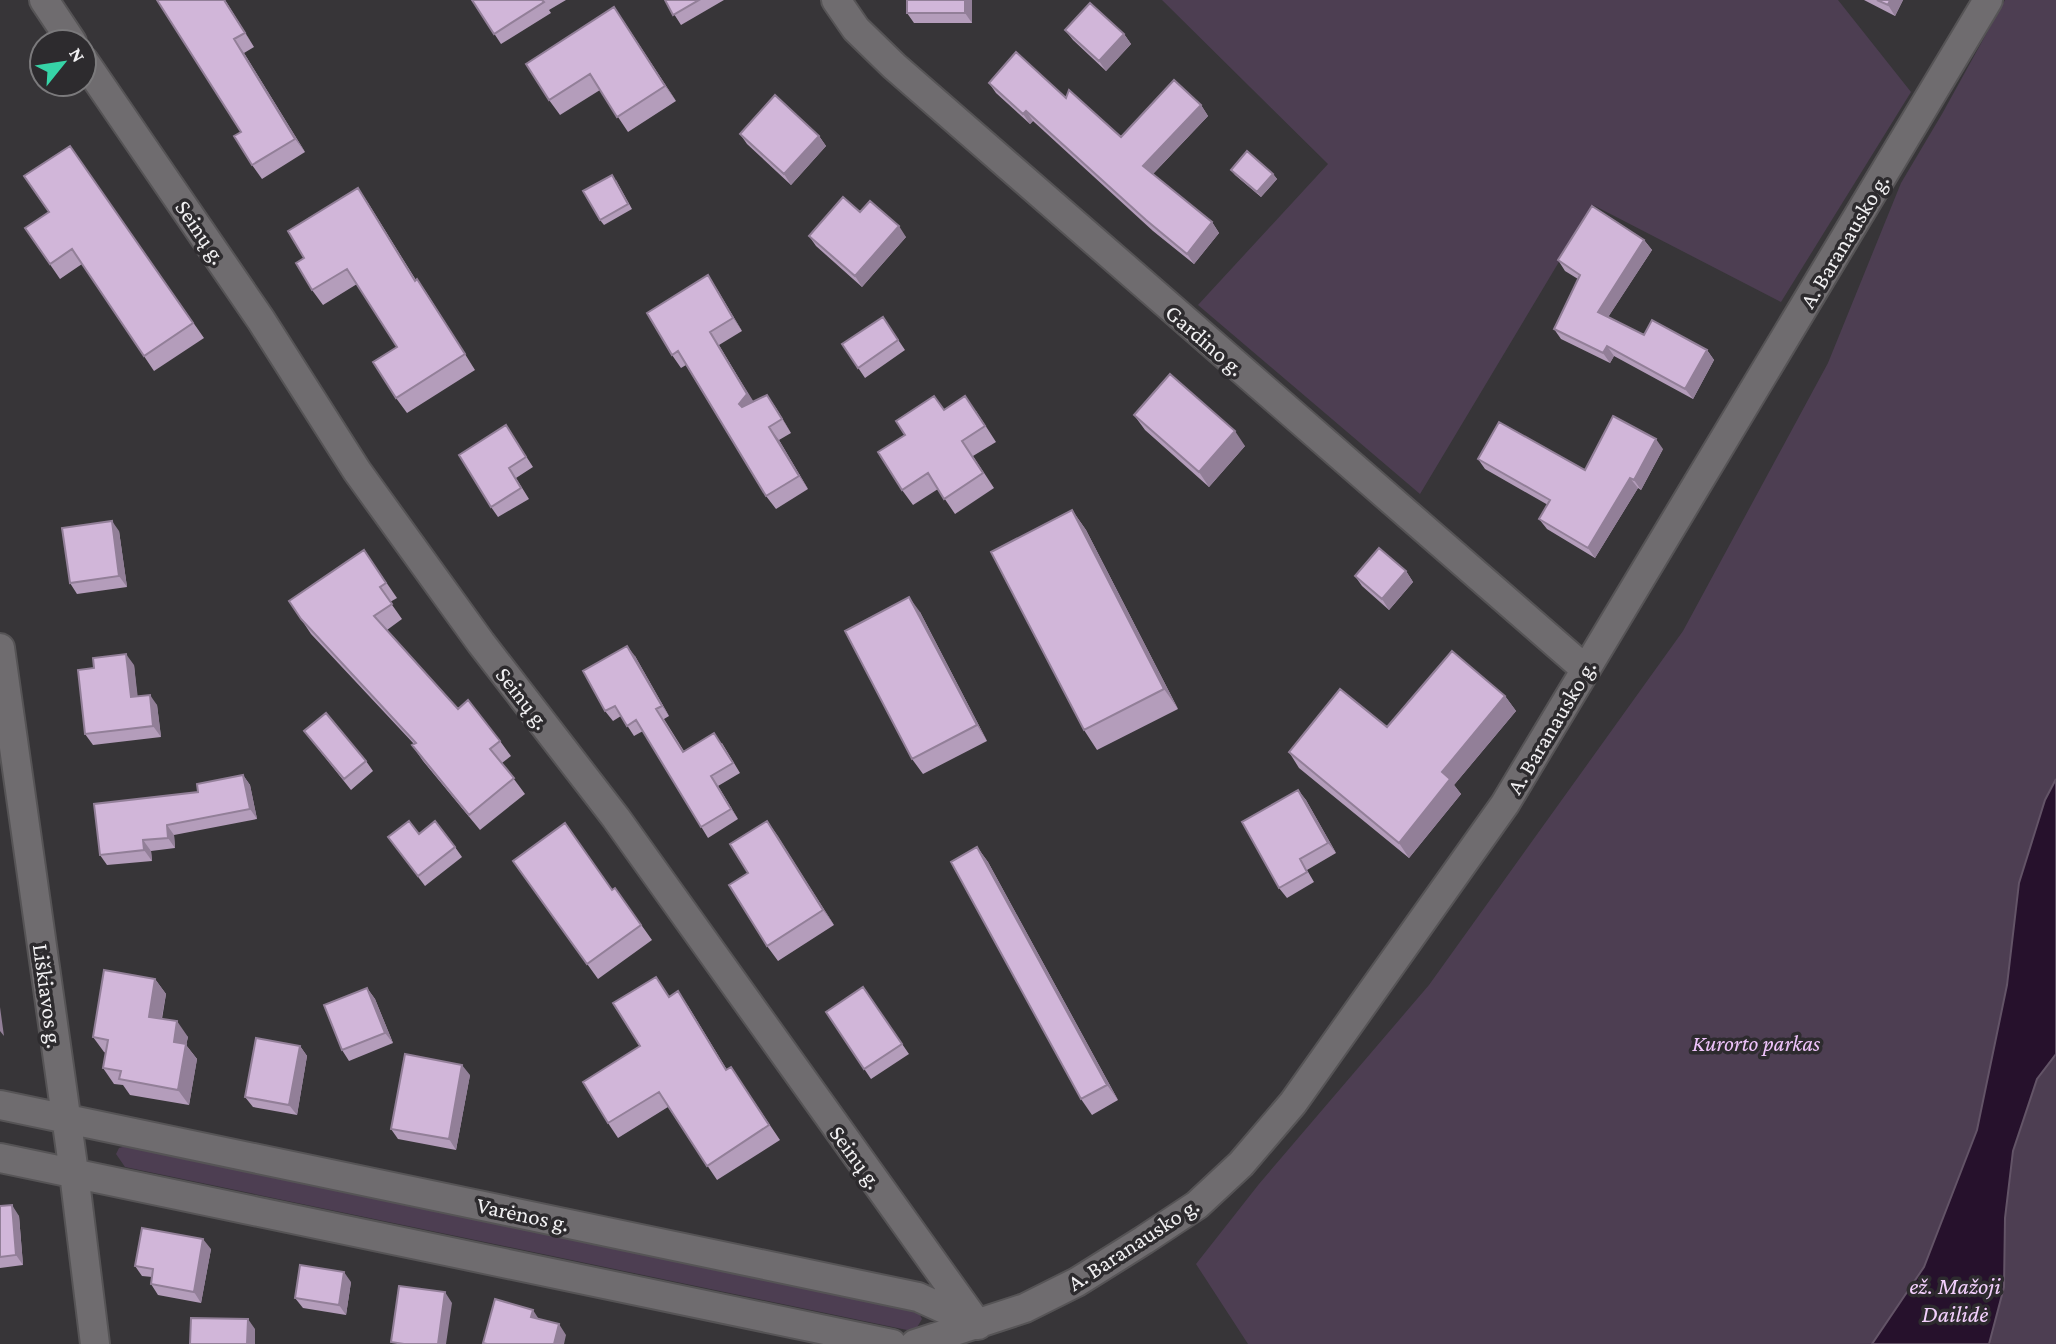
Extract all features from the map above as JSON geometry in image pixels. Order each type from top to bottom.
[{"type":"street","points":[[44,0],[63,28]]},
{"type":"street","name":"Gardino g.","points":[[836,0],[856,29],[894,66],[1585,669]]},
{"type":"street","points":[[856,29],[858,0]]},
{"type":"street","name":"A. Baranausko g.","points":[[973,1334],[1077,1282],[1197,1205],[1241,1164],[1293,1103],[1505,804],[1988,0]]},
{"type":"street","name":"Seinų g.","points":[[98,81],[261,320],[357,471],[481,643],[616,818],[973,1334]]},
{"type":"street","name":"Liškiavos g.","points":[[0,648],[74,1173],[95,1344]]},
{"type":"street","name":"Varėnos g.","points":[[0,1105],[918,1297],[973,1334]]},
{"type":"street","points":[[0,1157],[892,1344]]},
{"type":"street","points":[[915,1344],[973,1334]]},
{"type":"green space","points":[[1162,0],[1838,0],[1911,92],[1781,302],[1593,205],[1420,494],[1198,305],[1328,164]]},
{"type":"green space","name":"Kurorto parkas","points":[[2005,0],[2056,0],[2056,1344],[1248,1344],[1196,1264],[1259,1184],[1429,985],[1683,631],[1828,363],[1901,183]]},
{"type":"green space","points":[[126,1146],[912,1310],[919,1313],[922,1319],[916,1329],[907,1330],[125,1167],[116,1154],[119,1148]]},
{"type":"water","name":"ež. Mažoji Dailidė","points":[[2056,779],[2056,1054],[2037,1079],[2013,1151],[2005,1218],[2004,1287],[1989,1344],[1872,1344],[1924,1267],[1977,1130],[2007,985],[2019,883],[2045,800]]},
{"type":"building","points":[[157,0],[224,0],[245,33],[234,39],[295,139],[252,165],[234,136],[241,132]]},
{"type":"building","points":[[472,0],[542,0],[544,2],[494,34]]},
{"type":"building","points":[[665,0],[699,0],[673,15]]},
{"type":"building","points":[[907,0],[965,0],[965,13],[907,13]]},
{"type":"building","points":[[1877,0],[1890,0],[1888,5]]},
{"type":"building","points":[[1090,3],[1124,34],[1099,61],[1065,30]]},
{"type":"building","points":[[614,7],[665,86],[617,117],[590,74],[549,100],[526,64]]},
{"type":"building","points":[[1016,52],[1066,98],[1069,90],[1121,137],[1174,80],[1201,105],[1143,166],[1212,222],[1187,254],[1026,111],[1023,114],[989,83]]},
{"type":"building","points":[[775,95],[819,136],[784,174],[740,134]]},
{"type":"building","points":[[70,146],[193,323],[144,356],[72,249],[50,264],[25,228],[49,212],[24,176]]},
{"type":"building","points":[[1247,151],[1273,174],[1257,192],[1231,170]]},
{"type":"building","points":[[612,175],[628,204],[600,220],[583,191]]},
{"type":"building","points":[[358,188],[415,281],[417,279],[465,354],[396,398],[373,362],[397,347],[347,269],[312,290],[296,263],[304,258],[288,231]]},
{"type":"building","points":[[843,197],[860,212],[870,201],[899,226],[855,276],[809,236]]},
{"type":"building","points":[[1592,206],[1644,240],[1598,312],[1644,335],[1652,320],[1707,350],[1685,389],[1607,346],[1603,353],[1554,329],[1580,275],[1558,260]]},
{"type":"building","points":[[708,275],[733,318],[710,332],[747,394],[739,404],[742,407],[767,395],[782,419],[769,427],[799,476],[766,496],[678,351],[672,355],[647,313]]},
{"type":"building","points":[[883,317],[898,340],[858,368],[842,344]]},
{"type":"building","points":[[1170,374],[1235,431],[1199,472],[1134,415]]},
{"type":"building","points":[[934,396],[944,410],[965,396],[985,426],[962,441],[983,473],[944,499],[928,473],[902,490],[878,452],[905,435],[896,421]]},
{"type":"building","points":[[1613,416],[1656,439],[1634,480],[1630,478],[1588,548],[1539,519],[1550,500],[1478,459],[1499,422],[1585,470]]},
{"type":"building","points":[[506,425],[526,457],[509,468],[521,488],[491,507],[459,455]]},
{"type":"building","points":[[1072,510],[1164,689],[1084,730],[991,552]]},
{"type":"building","points":[[112,521],[119,576],[70,583],[62,528]]},
{"type":"building","points":[[1379,548],[1406,571],[1382,599],[1355,576]]},
{"type":"building","points":[[364,550],[386,583],[380,587],[392,604],[374,616],[458,709],[468,700],[500,741],[490,749],[514,778],[469,815],[412,745],[416,743],[301,619],[289,601]]},
{"type":"building","points":[[909,597],[977,725],[912,759],[845,631]]},
{"type":"building","points":[[627,646],[662,706],[656,709],[683,752],[714,733],[733,763],[711,776],[731,809],[701,827],[636,720],[627,726],[615,706],[605,711],[583,671]]},
{"type":"building","points":[[1452,651],[1505,696],[1442,772],[1450,779],[1399,843],[1289,752],[1340,689],[1387,727]]},
{"type":"building","points":[[126,654],[131,697],[150,695],[153,726],[85,734],[78,670],[94,668],[93,658]]},
{"type":"building","points":[[326,713],[366,761],[344,779],[304,731]]},
{"type":"building","points":[[243,775],[250,809],[167,825],[168,838],[143,840],[144,850],[100,855],[94,804],[198,792],[197,784]]},
{"type":"building","points":[[1298,790],[1328,843],[1300,859],[1307,872],[1279,888],[1242,822]]},
{"type":"building","points":[[409,821],[419,834],[435,821],[455,847],[418,876],[388,837]]},
{"type":"building","points":[[767,821],[823,910],[767,946],[729,885],[748,873],[730,844]]},
{"type":"building","points":[[565,823],[612,890],[615,888],[641,925],[587,964],[513,861]]},
{"type":"building","points":[[977,847],[1107,1085],[1081,1099],[951,862]]},
{"type":"building","points":[[104,970],[155,979],[149,1017],[177,1021],[174,1042],[186,1044],[178,1090],[119,1079],[121,1071],[103,1068],[108,1040],[93,1037]]},
{"type":"building","points":[[656,977],[669,997],[678,991],[726,1070],[731,1067],[769,1125],[707,1166],[659,1092],[608,1123],[583,1082],[640,1046],[613,1003]]},
{"type":"building","points":[[863,987],[902,1044],[864,1069],[826,1012]]},
{"type":"building","points":[[367,988],[385,1033],[342,1050],[324,1005]]},
{"type":"building","points":[[256,1038],[300,1046],[289,1105],[245,1097]]},
{"type":"building","points":[[405,1054],[462,1065],[449,1139],[391,1129]]},
{"type":"building","points":[[12,1205],[16,1255],[0,1257],[0,1206]]},
{"type":"building","points":[[142,1228],[203,1239],[194,1292],[151,1284],[153,1269],[135,1266]]},
{"type":"building","points":[[300,1265],[344,1272],[339,1305],[295,1298]]},
{"type":"building","points":[[399,1286],[445,1292],[438,1344],[391,1342]]},
{"type":"building","points":[[495,1299],[533,1310],[531,1317],[559,1324],[554,1344],[483,1343]]},
{"type":"building","points":[[191,1318],[248,1319],[247,1344],[190,1344]]}]
